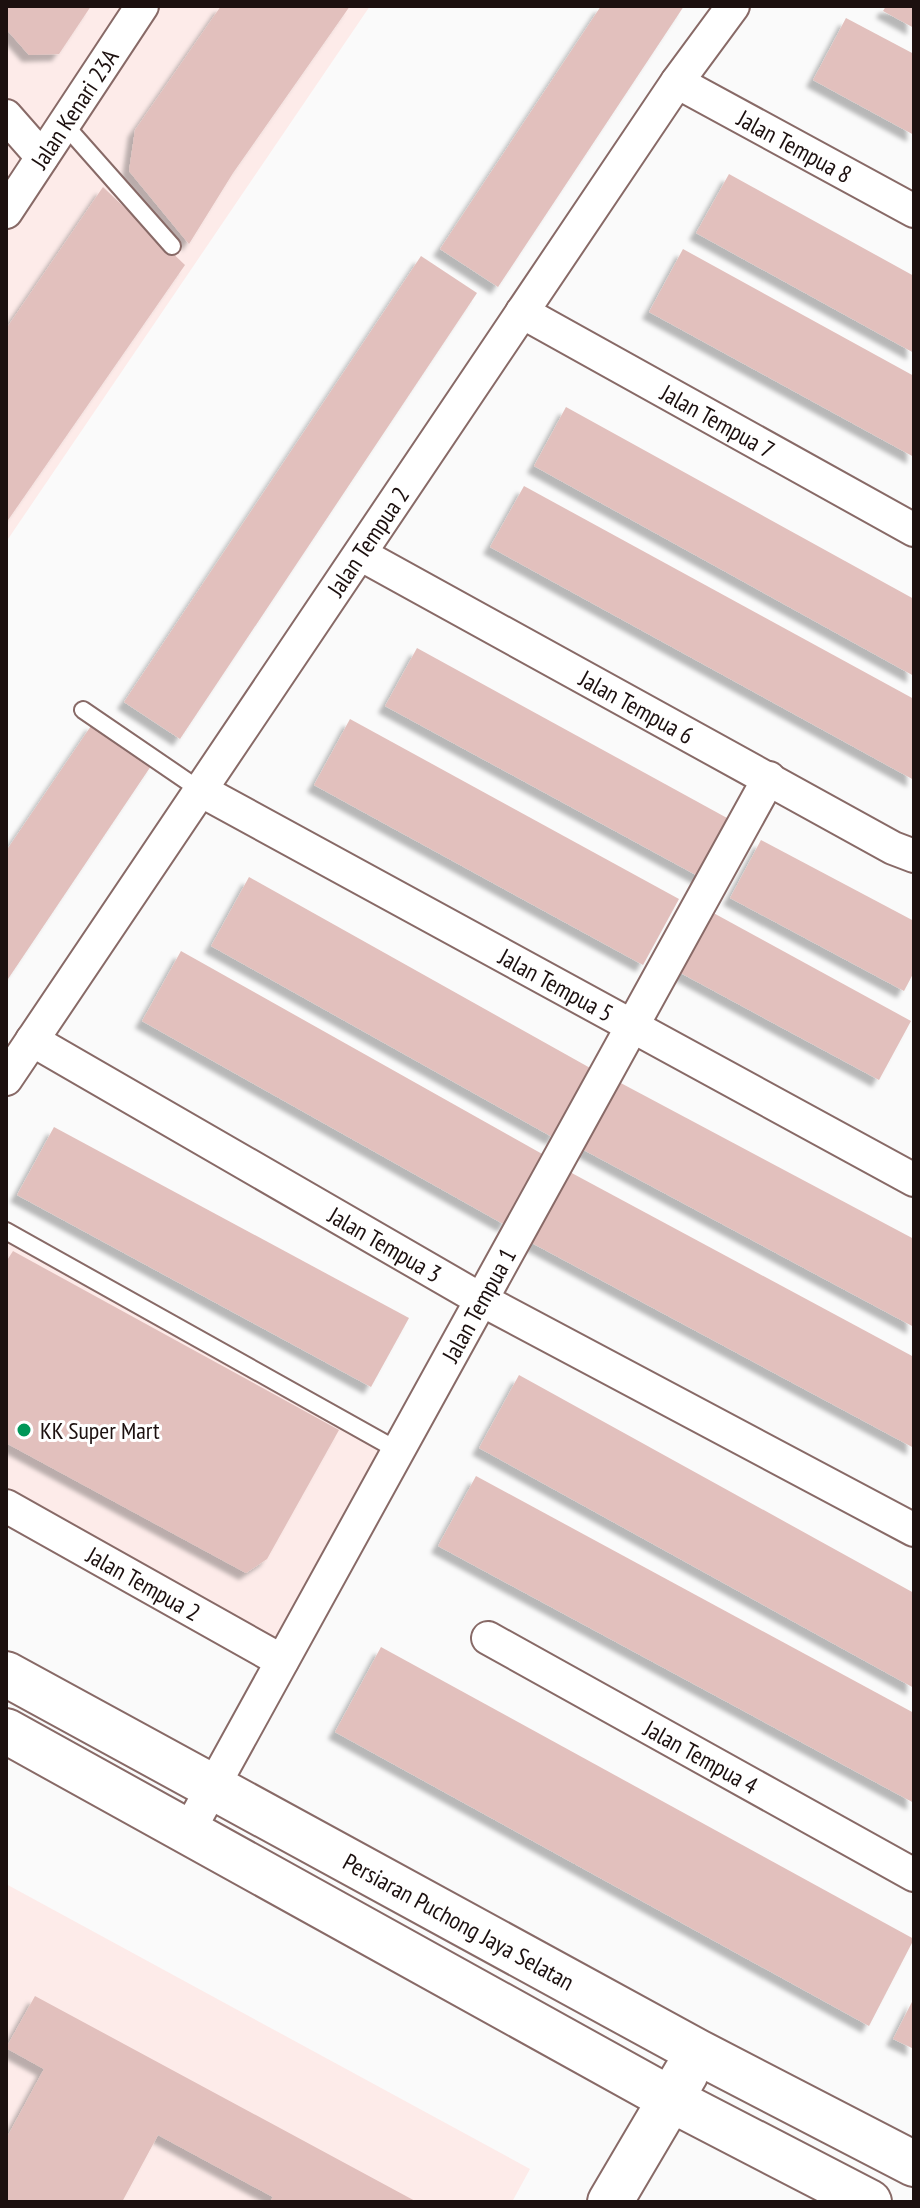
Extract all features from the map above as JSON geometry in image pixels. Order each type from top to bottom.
[{"type":"main road","name":"Persiaran Puchong Jaya Selatan","points":[[6,1674],[698,2052],[914,2164]]},
{"type":"main road","points":[[6,1731],[670,2099],[869,2202]]},
{"type":"main road","points":[[610,2202],[698,2052]]},
{"type":"street","name":"Jalan Kenari 23A","points":[[6,212],[142,6]]},
{"type":"street","name":"Jalan Tempua 2","points":[[6,1079],[677,82],[733,6]]},
{"type":"street","name":"Jalan Tempua 8","points":[[677,82],[914,211]]},
{"type":"street","points":[[6,116],[42,157]]},
{"type":"street","name":"Jalan Tempua 7","points":[[522,312],[914,530]]},
{"type":"street","name":"Jalan Tempua 6","points":[[360,554],[893,848],[914,856]]},
{"type":"street","name":"Jalan Tempua 1","points":[[188,1832],[769,778]]},
{"type":"street","name":"Jalan Tempua 5","points":[[200,790],[914,1180]]},
{"type":"street","name":"Jalan Tempua 3","points":[[32,1040],[480,1299],[914,1530]]},
{"type":"street","name":"Jalan Tempua 2","points":[[6,1506],[282,1661]]},
{"type":"street","name":"Jalan Tempua 4","points":[[488,1638],[914,1875]]},
{"type":"lane","points":[[64,124],[172,246]]},
{"type":"lane","points":[[83,710],[200,790]]},
{"type":"lane","points":[[6,1231],[397,1450]]},
{"type":"shaded area","points":[[6,6],[370,6],[6,542]]},
{"type":"shaded area","points":[[6,1240],[383,1451],[276,1643],[6,1493]]},
{"type":"shaded area","points":[[6,1884],[530,2169],[512,2202],[6,2202]]},
{"type":"building","points":[[6,6],[91,6],[59,54],[29,55],[6,29]]},
{"type":"building","points":[[221,6],[350,6],[233,173],[189,244],[129,171],[135,130]]},
{"type":"building","points":[[601,6],[684,6],[498,287],[440,249]]},
{"type":"building","points":[[886,6],[914,6],[914,28],[883,11]]},
{"type":"building","points":[[846,18],[914,54],[914,135],[813,80]]},
{"type":"building","points":[[729,174],[914,276],[914,353],[696,233]]},
{"type":"building","points":[[103,187],[185,265],[6,523],[6,329]]},
{"type":"building","points":[[683,249],[914,376],[914,457],[649,312]]},
{"type":"building","points":[[421,256],[477,293],[180,739],[124,702]]},
{"type":"building","points":[[566,407],[914,599],[914,676],[534,466]]},
{"type":"building","points":[[524,486],[914,699],[914,780],[490,547]]},
{"type":"building","points":[[417,648],[738,824],[707,881],[385,706]]},
{"type":"building","points":[[350,719],[679,899],[643,965],[314,785]]},
{"type":"building","points":[[93,723],[153,763],[6,982],[6,851]]},
{"type":"building","points":[[761,840],[914,921],[914,972],[904,991],[730,898]]},
{"type":"building","points":[[249,877],[592,1069],[554,1138],[211,946]]},
{"type":"building","points":[[708,910],[911,1021],[879,1080],[675,970]]},
{"type":"building","points":[[181,951],[544,1155],[505,1225],[142,1021]]},
{"type":"building","points":[[617,1081],[914,1239],[914,1327],[580,1148]]},
{"type":"building","points":[[54,1127],[409,1318],[371,1387],[17,1195]]},
{"type":"building","points":[[568,1171],[914,1357],[914,1448],[530,1242]]},
{"type":"building","points":[[13,1251],[339,1430],[267,1559],[246,1573],[6,1443],[6,1262]]},
{"type":"building","points":[[519,1375],[914,1593],[914,1688],[479,1448]]},
{"type":"building","points":[[476,1476],[914,1713],[914,1803],[438,1546]]},
{"type":"building","points":[[381,1647],[914,1939],[869,2026],[335,1732]]},
{"type":"building","points":[[35,1996],[417,2202],[270,2202],[273,2197],[158,2135],[122,2202],[6,2202],[6,2139],[44,2069],[6,2048]]},
{"type":"building","points":[[914,1998],[914,2049],[893,2039]]},
{"type":"place","name":"KK Super Mart","points":[[24,1430]]}]
